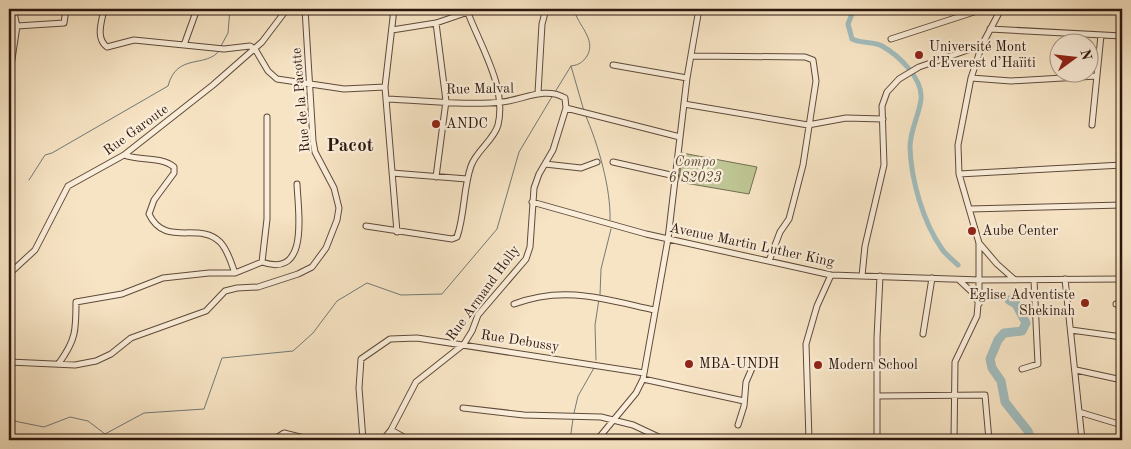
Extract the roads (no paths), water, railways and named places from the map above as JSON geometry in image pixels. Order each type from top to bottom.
[{"type":"street","points":[[17,26],[64,23],[66,9]]},
{"type":"street","points":[[104,9],[100,36],[101,41],[107,47],[134,40],[225,49],[248,46],[255,49],[274,78],[344,88],[386,87]]},
{"type":"street","points":[[184,45],[196,9]]},
{"type":"street","name":"Rue Garoute","points":[[9,274],[35,250],[68,186],[124,155],[213,85],[269,35],[287,9]]},
{"type":"street","name":"Rue de la Pacotte","points":[[9,362],[84,364],[104,358],[131,338],[206,311],[225,291],[237,288],[258,287],[298,274],[312,267],[318,261],[326,248],[337,220],[339,208],[334,188],[315,152],[305,9]]},
{"type":"street","points":[[394,9],[386,99],[397,232]]},
{"type":"street","points":[[392,30],[436,23],[477,9]]},
{"type":"street","points":[[538,93],[542,24],[546,9]]},
{"type":"street","points":[[597,440],[636,393],[643,380],[668,239],[687,78],[699,9]]},
{"type":"street","points":[[891,39],[983,9]]},
{"type":"street","points":[[954,440],[955,362],[977,316],[979,304],[979,243],[959,174],[958,145],[971,78],[982,45],[1001,9]]},
{"type":"street","points":[[9,12],[14,13],[17,26],[9,79]]},
{"type":"street","points":[[366,226],[452,239],[457,237],[472,161],[498,127],[500,103],[496,85],[468,13]]},
{"type":"street","points":[[436,23],[446,101],[436,177]]},
{"type":"street","points":[[990,29],[1122,36]]},
{"type":"street","points":[[1098,66],[1101,35]]},
{"type":"street","points":[[862,276],[865,246],[884,165],[882,106],[887,92],[899,79],[919,68],[982,45]]},
{"type":"street","points":[[691,56],[805,57],[813,60],[816,81],[803,165],[789,219],[780,232],[769,261]]},
{"type":"street","points":[[613,65],[687,78]]},
{"type":"street","points":[[971,78],[1011,82],[1048,79]]},
{"type":"street","points":[[1092,125],[1096,82]]},
{"type":"street","name":"Rue Malval","points":[[386,99],[500,103],[538,93],[550,93],[565,98],[566,108]]},
{"type":"street","points":[[684,104],[808,125],[846,118],[883,119]]},
{"type":"street","points":[[566,108],[680,136]]},
{"type":"street","name":"Rue Armand Holly","points":[[383,440],[391,430],[416,382],[464,344],[478,316],[526,259],[530,247],[532,202],[536,181],[553,150],[566,108]]},
{"type":"street","points":[[262,262],[267,219],[267,117]]},
{"type":"street","points":[[124,155],[134,159],[168,161],[174,166],[174,173],[154,200],[149,214],[154,223],[162,231],[210,235],[225,249],[235,273]]},
{"type":"street","points":[[545,164],[582,168],[597,162]]},
{"type":"street","points":[[613,162],[675,176]]},
{"type":"street","points":[[959,174],[1122,165]]},
{"type":"street","points":[[392,173],[467,179]]},
{"type":"street","points":[[59,363],[72,345],[76,332],[76,302],[122,294],[163,278],[209,273],[235,273],[262,262],[278,265],[288,262],[296,251],[299,218],[297,184]]},
{"type":"street","name":"Avenue Martin Luther King","points":[[532,202],[668,239],[831,275],[979,280],[1122,279]]},
{"type":"street","points":[[970,209],[1122,205]]},
{"type":"street","points":[[979,243],[997,264],[1016,280]]},
{"type":"street","points":[[809,440],[806,344],[817,306],[831,275]]},
{"type":"street","points":[[877,440],[876,338],[880,276]]},
{"type":"street","points":[[923,334],[932,278]]},
{"type":"street","points":[[958,279],[967,287],[979,304]]},
{"type":"street","points":[[1065,279],[1082,440]]},
{"type":"street","points":[[1022,369],[1038,364],[1034,280]]},
{"type":"street","points":[[514,304],[532,297],[552,294],[576,294],[654,310]]},
{"type":"street","points":[[1116,304],[1122,304]]},
{"type":"street","points":[[1071,330],[1122,337]]},
{"type":"street","name":"Rue Debussy","points":[[363,440],[358,388],[360,359],[390,338],[417,338],[464,344],[644,373]]},
{"type":"street","points":[[738,425],[744,406],[746,382],[756,359]]},
{"type":"street","points":[[1076,370],[1122,380]]},
{"type":"street","points":[[643,380],[744,401]]},
{"type":"street","points":[[877,396],[986,396],[989,440]]},
{"type":"street","points":[[463,408],[524,415],[614,419],[665,440]]},
{"type":"street","points":[[1080,412],[1122,425]]},
{"type":"street","points":[[391,430],[409,440]]},
{"type":"street","points":[[273,440],[284,433],[312,440]]},
{"type":"waterway","points":[[221,46],[228,33],[230,9]]},
{"type":"waterway","points":[[555,92],[571,66],[582,62],[589,50],[588,38],[574,9]]},
{"type":"waterway","points":[[854,9],[848,24],[852,39],[879,44],[902,61],[918,83],[921,99],[911,135],[910,147],[916,187],[924,214],[935,238],[944,251],[958,265]]},
{"type":"waterway","points":[[29,180],[45,155],[52,153],[168,86],[172,75],[178,69],[192,62],[214,56],[220,50]]},
{"type":"waterway","points":[[571,66],[584,111]]},
{"type":"waterway","points":[[9,420],[44,427],[70,417],[88,421],[105,434],[144,413],[204,409],[222,358],[293,351],[313,333],[337,301],[367,283],[401,295],[442,294],[497,229],[519,152],[553,95]]},
{"type":"waterway","points":[[585,114],[603,166],[610,207],[610,220]]},
{"type":"waterway","points":[[600,295],[601,269],[611,229]]},
{"type":"waterway","points":[[596,360],[595,325],[599,299]]},
{"type":"waterway","points":[[1009,300],[1016,304],[1026,323],[1022,331],[1004,333],[998,340],[990,359],[992,368],[1001,381],[1005,402],[1028,431],[1031,440]]},
{"type":"waterway","points":[[574,413],[578,396],[594,368]]},
{"type":"waterway","points":[[570,440],[573,419]]},
{"type":"place","name":"Université Mont d’Everest d’Haïiti","points":[[919,55]]},
{"type":"place","name":"ANDC","points":[[436,124]]},
{"type":"place","name":"Aube Center","points":[[972,231]]},
{"type":"place","name":"Eglise Adventiste Shekinah","points":[[1085,303]]},
{"type":"place","name":"MBA-UNDH","points":[[689,364]]},
{"type":"place","name":"Modern School","points":[[818,365]]},
{"type":"district","name":"Pacot","points":[[350,146]]},
{"type":"park label","name":"Compo 6 S2023","points":[[695,170]]}]
